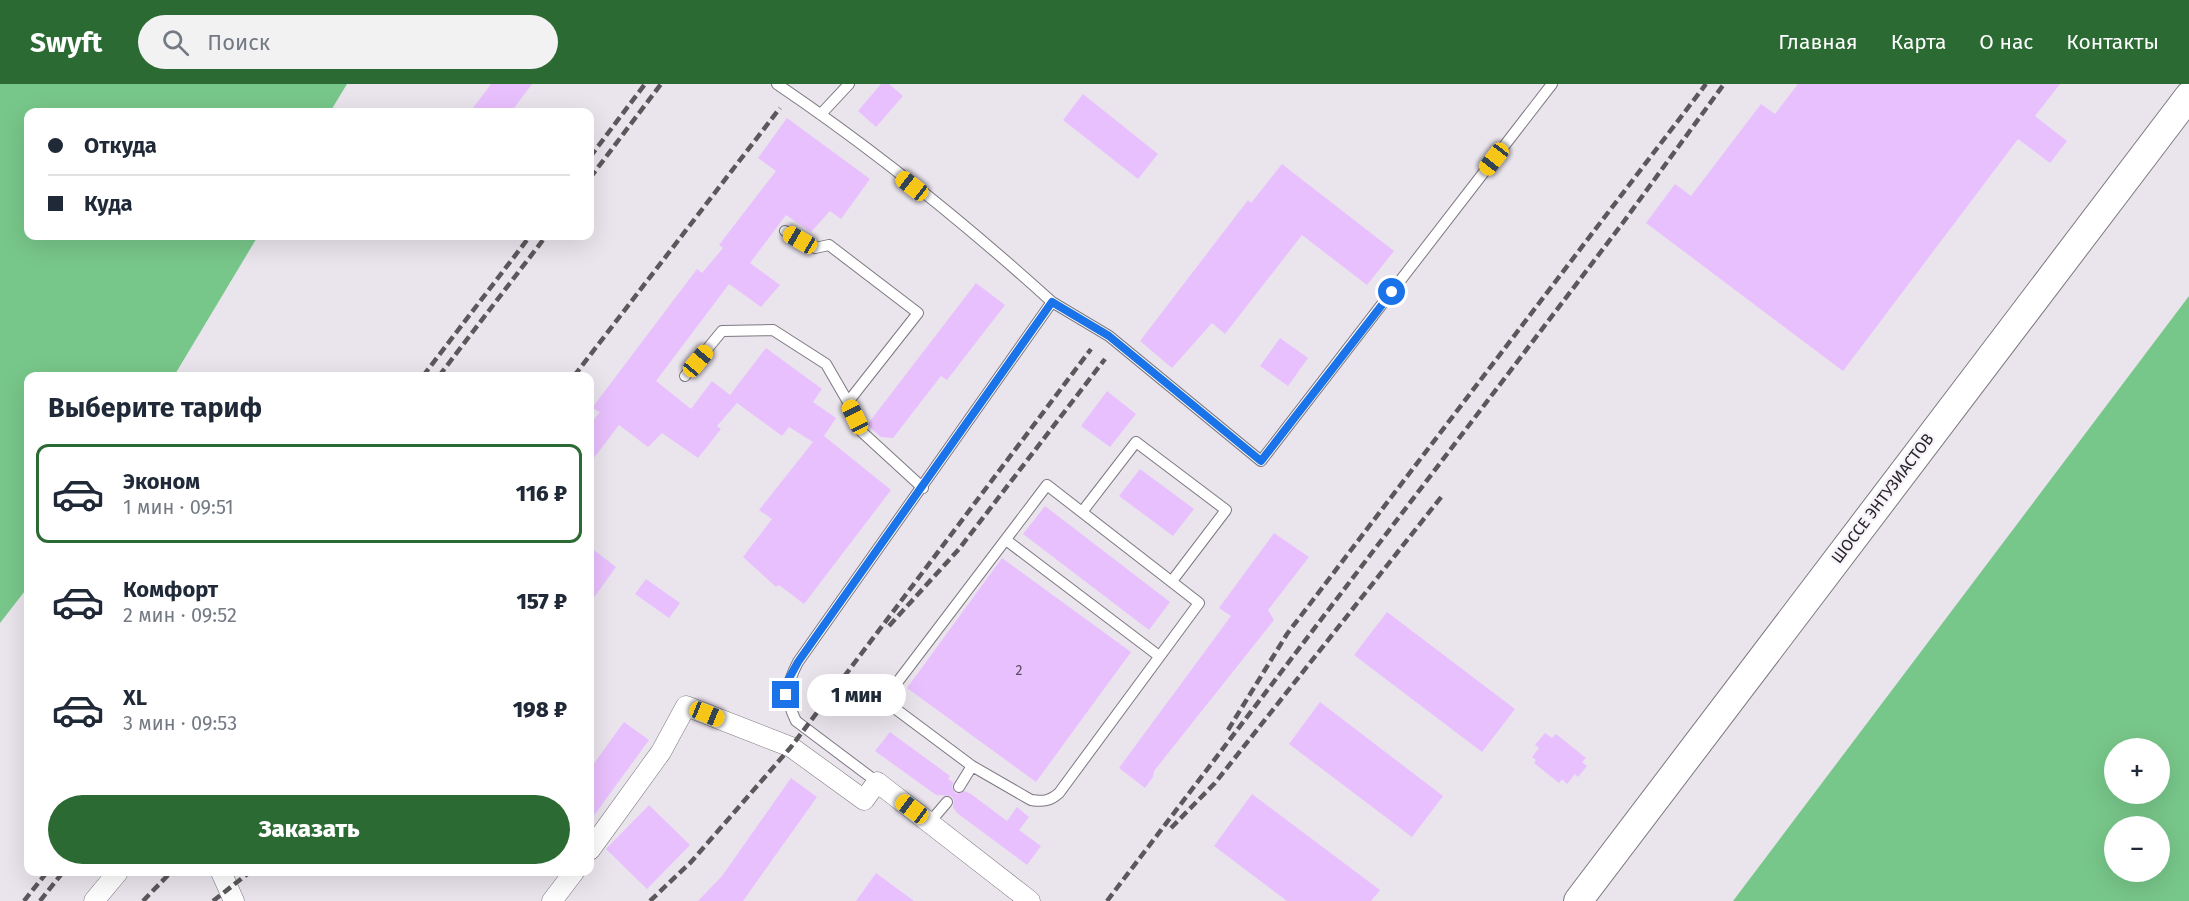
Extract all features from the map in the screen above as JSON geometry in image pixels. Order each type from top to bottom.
[{"type":"main road","name":"ШОССЕ ЭНТУЗИАСТОВ","points":[[1578,901],[2189,96]]},
{"type":"street","points":[[594,844],[661,752],[686,706],[790,747],[864,800],[877,782],[1030,901]]},
{"type":"street","points":[[94,901],[115,876]]},
{"type":"street","points":[[223,876],[234,901]]},
{"type":"street","points":[[552,901],[571,876]]},
{"type":"lane","points":[[777,84],[820,114],[1004,259],[1052,302],[1109,336],[1261,461],[1552,84]]},
{"type":"lane","points":[[820,114],[849,84]]},
{"type":"lane","points":[[784,231],[814,248],[829,245],[918,313],[848,402]]},
{"type":"lane","points":[[877,782],[796,721],[788,706],[787,682],[798,662],[923,488],[1052,302]]},
{"type":"lane","points":[[685,376],[722,331],[773,330],[826,364],[862,432],[923,488]]},
{"type":"lane","points":[[1082,512],[1136,442],[1226,510],[1172,581]]},
{"type":"lane","points":[[1047,485],[1082,512],[1199,603],[1052,799],[1042,802],[1031,800],[972,766],[893,707],[891,698],[893,688],[1047,485]]},
{"type":"lane","points":[[1006,540],[1159,656]]},
{"type":"lane","points":[[959,787],[972,766]]},
{"type":"lane","points":[[930,822],[947,802]]},
{"type":"green space","points":[[0,84],[347,84],[332,108],[24,108],[24,240],[256,240],[176,372],[24,372],[24,592],[0,623]]},
{"type":"green space","points":[[2189,296],[2189,901],[1733,901]]},
{"type":"building","points":[[491,84],[532,84],[514,108],[473,108]]},
{"type":"building","points":[[881,84],[889,84],[903,96],[876,127],[858,111]]},
{"type":"building","points":[[1798,84],[2060,84],[2035,116],[2067,141],[2050,163],[2018,139],[1843,371],[1646,223],[1675,184],[1691,196],[1761,104],[1775,114]]},
{"type":"building","points":[[1083,94],[1158,154],[1138,179],[1063,120]]},
{"type":"building","points":[[787,118],[870,179],[841,219],[830,211],[811,232],[786,215],[750,263],[780,285],[761,307],[729,284],[656,381],[691,409],[712,381],[730,395],[766,348],[822,389],[813,402],[836,418],[824,436],[891,490],[804,604],[779,585],[776,587],[743,557],[772,519],[759,510],[813,442],[789,427],[782,436],[737,403],[717,426],[721,429],[698,458],[662,433],[648,447],[619,425],[594,458],[594,420],[600,412],[594,409],[594,405],[697,269],[702,273],[723,248],[719,245],[776,171],[758,158]]},
{"type":"building","points":[[1282,164],[1394,251],[1367,285],[1302,235],[1225,334],[1212,323],[1172,368],[1140,341],[1248,200],[1251,203]]},
{"type":"building","points":[[976,283],[1005,305],[947,380],[941,376],[893,438],[881,437],[867,425]]},
{"type":"building","points":[[1280,338],[1308,358],[1288,386],[1260,366]]},
{"type":"building","points":[[1107,391],[1136,414],[1110,447],[1081,426]]},
{"type":"building","points":[[1140,469],[1194,509],[1173,536],[1119,496]]},
{"type":"building","points":[[1045,506],[1170,602],[1149,630],[1023,534]]},
{"type":"building","points":[[1274,533],[1309,557],[1268,610],[1274,620],[1154,771],[1153,777],[1145,788],[1119,768],[1231,616],[1219,608]]},
{"type":"building","points":[[594,550],[616,567],[594,597]]},
{"type":"building","points":[[1002,558],[1131,652],[1036,782],[907,688]]},
{"type":"building","points":[[646,579],[680,603],[669,618],[635,594]]},
{"type":"building","points":[[1387,612],[1515,709],[1482,752],[1354,655]]},
{"type":"building","points":[[1320,702],[1443,796],[1412,837],[1289,744]]},
{"type":"building","points":[[624,722],[649,740],[594,816],[594,763]]},
{"type":"building","points":[[890,732],[950,776],[948,779],[953,782],[952,787],[956,794],[965,791],[971,794],[1007,821],[1017,807],[1029,817],[1019,830],[1041,846],[1027,865],[957,813],[951,796],[936,795],[875,751]]},
{"type":"building","points":[[1545,733],[1552,738],[1556,734],[1586,758],[1582,762],[1587,766],[1578,777],[1575,774],[1567,784],[1562,779],[1559,783],[1534,763],[1536,760],[1532,757],[1539,748],[1535,745]]},
{"type":"building","points":[[791,778],[817,797],[743,901],[698,901],[722,876]]},
{"type":"building","points":[[1252,794],[1380,890],[1371,901],[1287,901],[1214,846]]},
{"type":"building","points":[[649,805],[690,845],[647,889],[606,849]]},
{"type":"building","points":[[876,873],[914,901],[856,901]]},
{"type":"railway","points":[[594,152],[645,84]]},
{"type":"railway","points":[[594,173],[661,84]]},
{"type":"railway","points":[[1228,730],[1287,634],[1706,84]]},
{"type":"railway","points":[[1107,901],[1622,224],[1724,84]]},
{"type":"railway","points":[[577,372],[780,108]]},
{"type":"railway","points":[[426,372],[527,240]]},
{"type":"railway","points":[[442,372],[543,240]]},
{"type":"railway","points":[[650,901],[691,862],[791,747],[1091,349]]},
{"type":"railway","points":[[889,626],[959,549],[1105,359]]},
{"type":"railway","points":[[1171,828],[1215,783],[1442,496]]},
{"type":"railway","points":[[24,901],[44,876]]},
{"type":"railway","points":[[40,901],[60,876]]},
{"type":"railway","points":[[143,901],[167,876]]},
{"type":"railway","points":[[213,901],[245,876]]},
{"type":"route","points":[[786,695],[787,682],[798,662],[923,488],[1052,302],[1109,336],[1261,461],[1392,292]]}]
